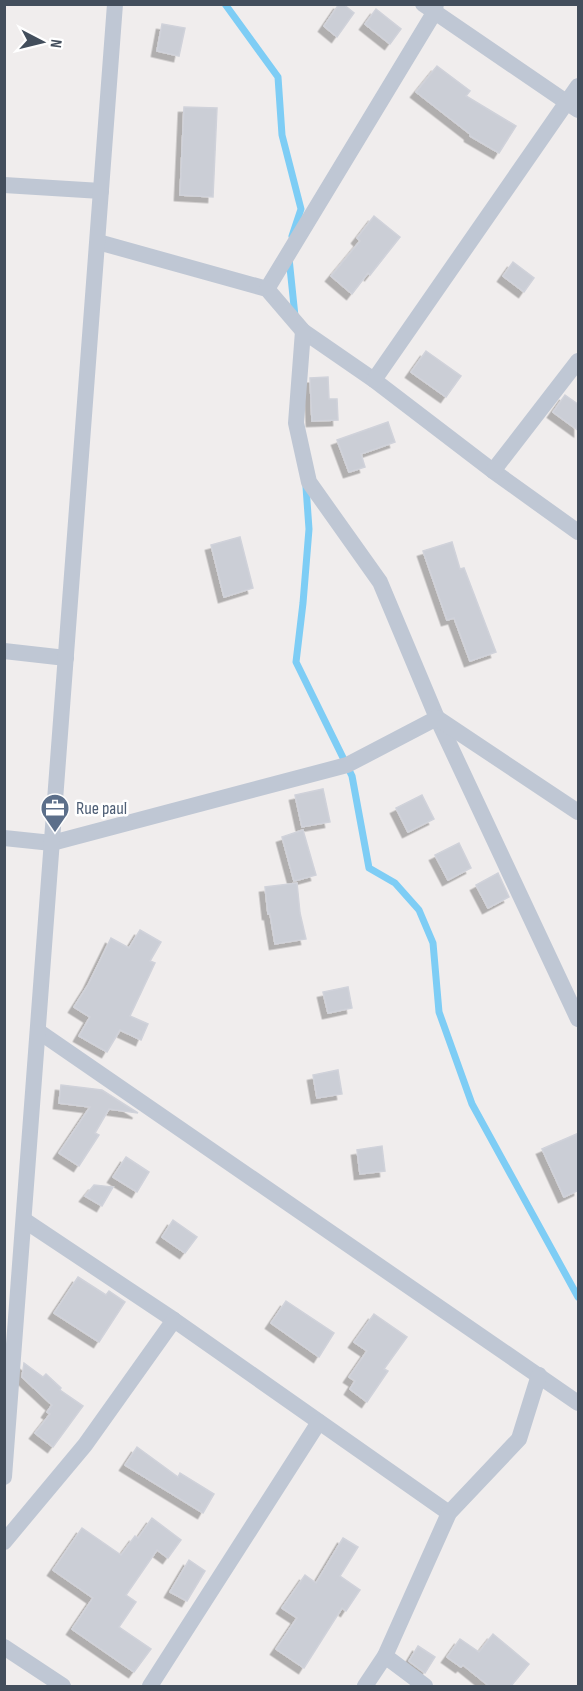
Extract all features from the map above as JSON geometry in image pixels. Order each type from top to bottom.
[{"type":"street","points":[[4,1477],[8,1394],[24,1220],[115,4]]},
{"type":"street","points":[[267,289],[431,7],[573,106]]},
{"type":"street","points":[[374,380],[573,106],[579,86]]},
{"type":"street","points":[[4,185],[101,191]]},
{"type":"street","points":[[98,242],[267,289],[303,331],[374,380],[493,471],[579,532]]},
{"type":"street","points":[[303,331],[297,423],[309,482],[380,582],[438,718],[579,1019]]},
{"type":"street","points":[[493,471],[579,361]]},
{"type":"street","points":[[4,651],[66,658]]},
{"type":"street","points":[[438,718],[579,812]]},
{"type":"street","points":[[4,838],[52,843],[347,765],[438,718]]},
{"type":"street","points":[[38,1031],[579,1402]]},
{"type":"street","points":[[24,1220],[174,1320],[449,1513]]},
{"type":"street","points":[[4,1542],[85,1445],[174,1320]]},
{"type":"street","points":[[364,1686],[385,1656],[449,1513],[519,1439],[539,1375]]},
{"type":"street","points":[[150,1686],[319,1422]]},
{"type":"street","points":[[4,1647],[63,1686]]},
{"type":"street","points":[[385,1656],[425,1686]]},
{"type":"building","points":[[339,4],[343,4],[354,13],[337,37],[324,26]]},
{"type":"building","points":[[376,9],[401,29],[390,44],[365,24]]},
{"type":"building","points":[[162,24],[185,28],[179,56],[157,51]]},
{"type":"building","points":[[437,66],[470,91],[466,96],[516,126],[499,153],[470,136],[416,92]]},
{"type":"building","points":[[184,107],[217,108],[213,197],[180,195]]},
{"type":"building","points":[[374,216],[400,237],[352,294],[331,276],[360,241],[357,238]]},
{"type":"building","points":[[513,262],[534,278],[524,292],[503,276]]},
{"type":"building","points":[[426,351],[461,376],[446,397],[411,372]]},
{"type":"building","points":[[328,377],[329,399],[337,399],[338,420],[312,421],[310,378]]},
{"type":"building","points":[[565,395],[579,405],[579,431],[553,412]]},
{"type":"building","points":[[388,422],[395,442],[361,454],[365,467],[349,472],[337,440]]},
{"type":"building","points":[[240,537],[253,588],[224,597],[211,545]]},
{"type":"building","points":[[452,542],[460,569],[464,568],[496,652],[470,661],[454,618],[447,620],[423,551]]},
{"type":"building","points":[[323,789],[330,822],[302,827],[295,795]]},
{"type":"building","points":[[422,795],[434,819],[408,832],[396,808]]},
{"type":"building","points":[[303,830],[316,875],[294,881],[282,837]]},
{"type":"building","points":[[459,843],[471,868],[448,880],[435,855]]},
{"type":"building","points":[[498,873],[509,897],[488,908],[476,885]]},
{"type":"building","points":[[297,883],[306,939],[275,944],[265,887]]},
{"type":"building","points":[[140,930],[161,942],[150,961],[155,963],[130,1016],[148,1024],[141,1040],[120,1030],[107,1052],[79,1036],[90,1017],[74,1007],[88,985],[111,938],[129,948]]},
{"type":"building","points":[[348,987],[352,1008],[328,1013],[323,992]]},
{"type":"building","points":[[338,1070],[342,1094],[317,1098],[313,1075]]},
{"type":"building","points":[[61,1085],[102,1090],[138,1113],[109,1109],[95,1133],[99,1135],[79,1166],[59,1153],[90,1107],[59,1103]]},
{"type":"building","points":[[579,1133],[579,1190],[564,1197],[542,1149]]},
{"type":"building","points":[[382,1146],[385,1171],[360,1174],[357,1150]]},
{"type":"building","points":[[126,1157],[149,1172],[137,1192],[113,1177]]},
{"type":"building","points":[[94,1185],[113,1187],[102,1206],[85,1196]]},
{"type":"building","points":[[173,1220],[197,1237],[185,1253],[162,1237]]},
{"type":"building","points":[[78,1277],[106,1295],[109,1291],[125,1302],[99,1342],[54,1313]]},
{"type":"building","points":[[286,1301],[334,1333],[319,1357],[271,1323]]},
{"type":"building","points":[[374,1314],[407,1337],[384,1369],[388,1371],[367,1402],[350,1389],[355,1381],[349,1377],[367,1351],[354,1342]]},
{"type":"building","points":[[24,1363],[43,1377],[46,1374],[61,1388],[60,1390],[83,1406],[53,1447],[35,1433],[50,1414],[47,1412],[52,1405],[22,1377]]},
{"type":"building","points":[[137,1447],[178,1477],[180,1473],[214,1494],[203,1513],[125,1465]]},
{"type":"building","points":[[152,1518],[181,1540],[168,1558],[157,1550],[126,1595],[136,1602],[119,1627],[151,1649],[134,1672],[72,1629],[93,1598],[53,1570],[82,1528],[121,1555],[135,1536],[138,1538]]},
{"type":"building","points":[[343,1538],[358,1547],[340,1576],[360,1590],[346,1611],[342,1608],[304,1668],[276,1649],[297,1618],[282,1608],[305,1575],[316,1583]]},
{"type":"building","points":[[189,1560],[205,1571],[187,1601],[170,1592]]},
{"type":"building","points":[[493,1634],[529,1664],[511,1686],[489,1686],[463,1665],[461,1667],[447,1657],[460,1639],[479,1652]]},
{"type":"building","points":[[418,1646],[435,1657],[425,1673],[409,1661]]},
{"type":"waterway","points":[[225,4],[278,77],[282,135],[301,209],[292,236]]},
{"type":"waterway","points":[[289,258],[295,316]]},
{"type":"waterway","points":[[306,487],[309,529],[296,662],[352,776],[369,868],[395,883],[419,910],[433,943],[439,1012],[472,1104],[578,1297]]},
{"type":"place","name":"Rue paul","points":[[55,834]]}]
